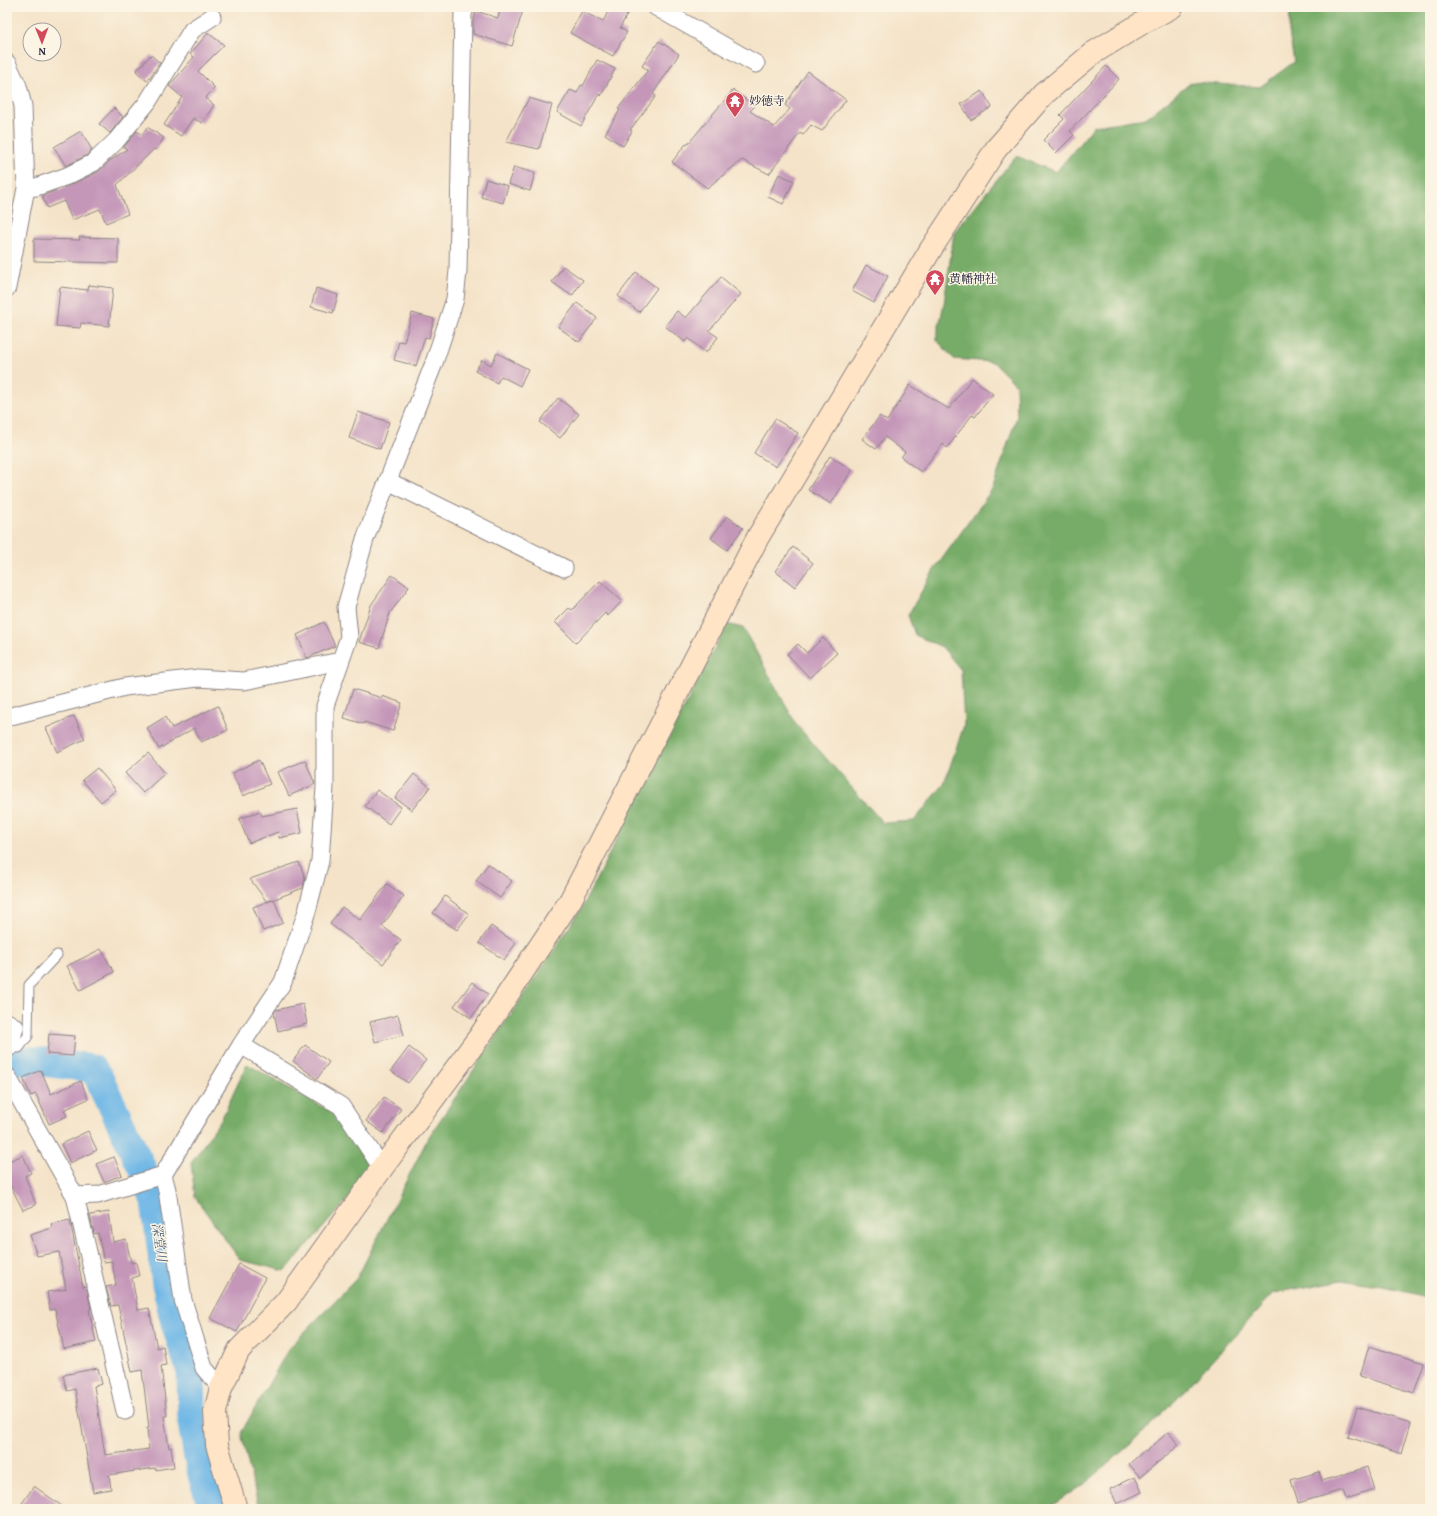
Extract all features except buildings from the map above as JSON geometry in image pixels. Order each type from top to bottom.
[{"type":"street","points":[[75,1196],[98,1195],[163,1175],[241,1045],[283,982],[307,911],[320,861],[325,787],[325,706],[349,637],[346,607],[364,539],[434,363],[455,299],[458,272],[463,13],[466,7]]},
{"type":"street","points":[[656,7],[756,64]]},
{"type":"street","points":[[236,1509],[217,1445],[215,1412],[221,1388],[239,1350],[286,1302],[382,1168],[480,1036],[570,901],[758,537],[931,249],[996,149],[1044,94],[1093,53],[1142,23],[1172,7]]},
{"type":"street","points":[[26,188],[36,187],[67,176],[93,163],[99,158],[116,141],[147,103],[192,30],[212,17]]},
{"type":"street","points":[[7,63],[18,86],[23,106],[26,188],[7,288]]},
{"type":"street","points":[[388,481],[564,568]]},
{"type":"street","points":[[7,717],[125,687],[198,678],[244,681],[340,661]]},
{"type":"street","points":[[7,1022],[15,1027],[8,1048]]},
{"type":"street","points":[[241,1045],[341,1106],[382,1168]]},
{"type":"street","points":[[7,1076],[75,1196],[125,1411]]},
{"type":"street","points":[[163,1175],[167,1190],[183,1300],[204,1368],[221,1388]]},
{"type":"lane","points":[[8,1048],[19,1048],[28,1036],[29,985],[57,955]]},
{"type":"green space","points":[[1290,7],[1430,7],[1430,1298],[1393,1289],[1343,1280],[1274,1293],[1175,1401],[1132,1443],[1086,1483],[1048,1509],[259,1509],[241,1433],[289,1348],[357,1278],[428,1138],[580,911],[727,624],[743,628],[796,724],[883,823],[914,821],[944,784],[964,725],[961,670],[942,647],[915,635],[908,615],[934,570],[993,488],[1017,416],[1016,385],[993,362],[954,359],[936,339],[944,304],[954,232],[1016,156],[1056,172],[1094,126],[1146,118],[1192,82],[1260,87],[1294,62],[1289,32]]},
{"type":"green space","points":[[247,1064],[335,1114],[372,1172],[285,1271],[240,1260],[195,1197],[191,1163],[222,1118]]},
{"type":"waterway","name":"深堂川","points":[[7,1059],[92,1068],[98,1076],[142,1168],[155,1201],[166,1284],[175,1323],[191,1372],[192,1423],[198,1457],[204,1482],[214,1509]]},
{"type":"place","name":"妙徳寺","points":[[735,118]]},
{"type":"place","name":"黄幡神社","points":[[935,296]]}]
